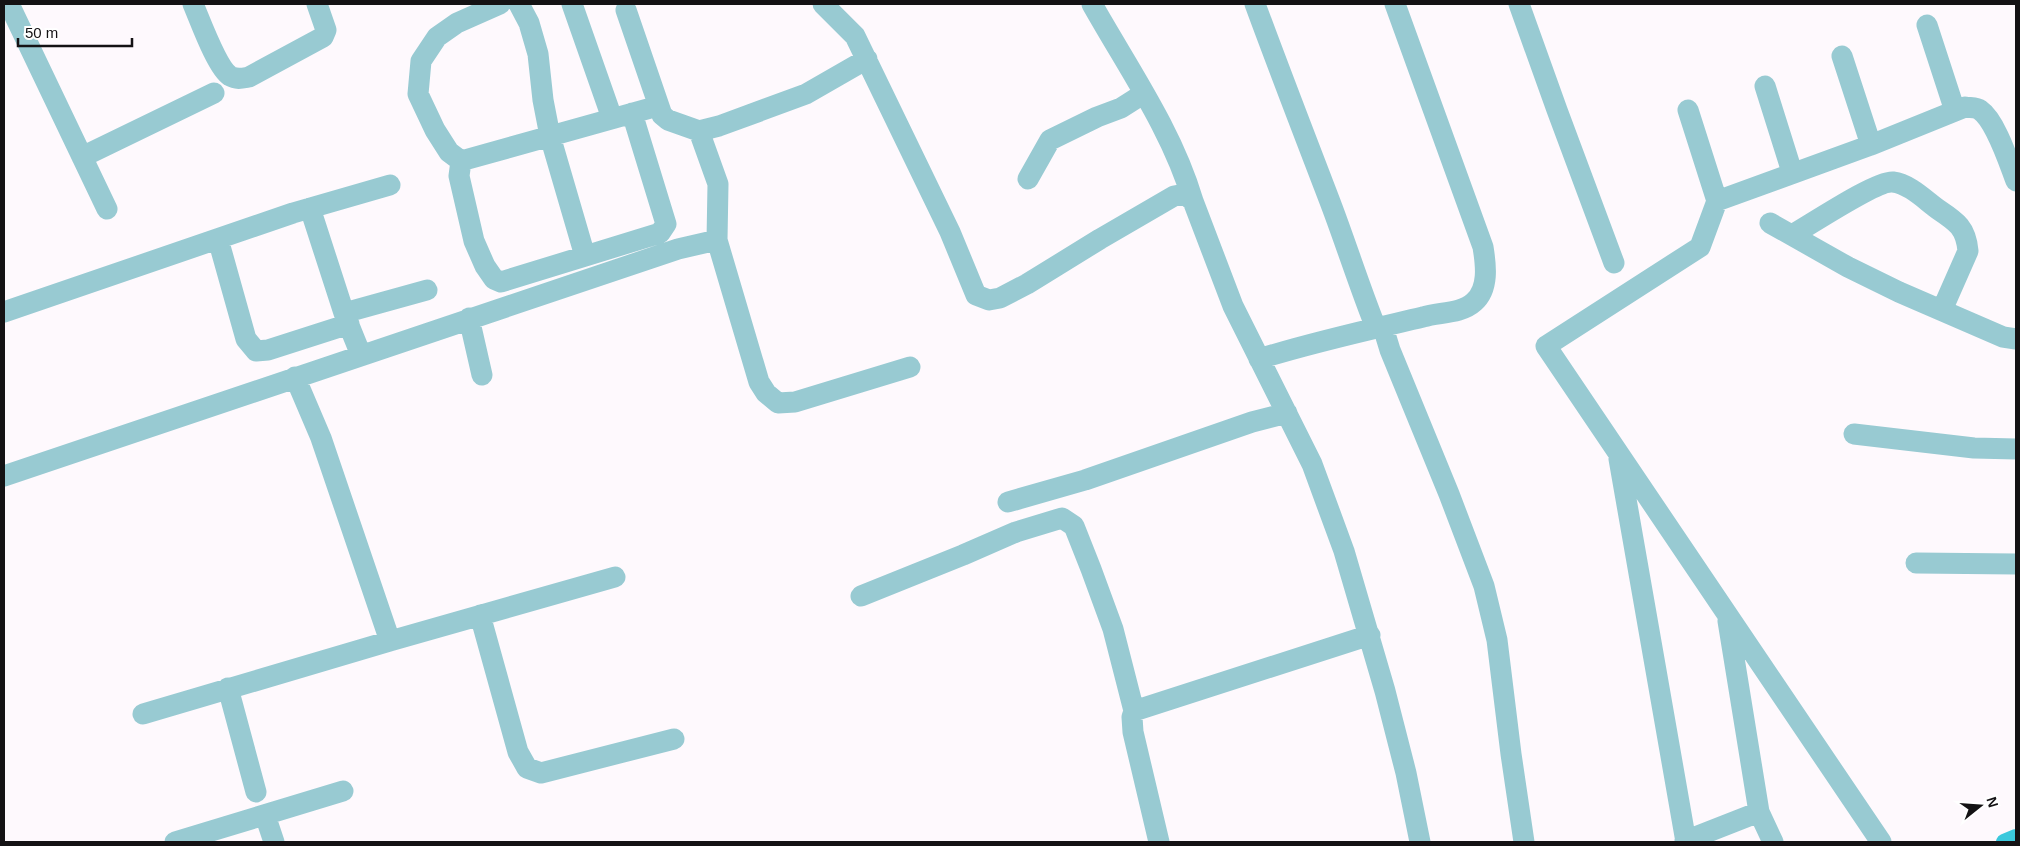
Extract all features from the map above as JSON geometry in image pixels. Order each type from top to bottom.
[{"type":"street","points":[[9,4],[107,209]]},
{"type":"street","points":[[193,4],[218,62],[229,76],[239,79],[249,77],[323,37],[326,30],[317,4]]},
{"type":"street","points":[[461,161],[449,152],[435,130],[418,94],[421,61],[437,37],[457,22],[500,4]]},
{"type":"street","points":[[519,4],[529,23],[538,54],[543,100],[550,136],[585,256]]},
{"type":"street","points":[[461,161],[459,176],[474,240],[485,266],[494,279],[501,282],[660,233],[666,224],[622,116],[572,4]]},
{"type":"street","points":[[824,4],[855,36],[950,232],[976,295],[990,300],[1000,298],[1027,284],[1174,196],[1185,194],[1193,201]]},
{"type":"street","points":[[1092,4],[1160,121],[1185,175],[1193,201],[1234,306],[1312,464],[1344,551],[1370,635],[1406,774],[1420,842]]},
{"type":"street","points":[[1255,4],[1332,208],[1358,285],[1390,350],[1449,494],[1484,586],[1497,640],[1524,842]]},
{"type":"street","points":[[1260,359],[1300,346],[1432,314],[1460,310],[1475,302],[1483,289],[1486,268],[1483,247],[1395,4]]},
{"type":"street","points":[[1519,4],[1556,110],[1614,263]]},
{"type":"street","points":[[626,10],[662,115],[668,120],[698,131],[719,126],[806,94],[866,59]]},
{"type":"street","points":[[1927,25],[1955,111]]},
{"type":"street","points":[[1842,56],[1871,145]]},
{"type":"street","points":[[1765,86],[1792,172]]},
{"type":"street","points":[[82,157],[214,94]]},
{"type":"street","points":[[1028,179],[1050,140],[1097,117],[1121,108],[1144,94]]},
{"type":"street","points":[[461,161],[658,106]]},
{"type":"street","points":[[1717,201],[1792,172],[1871,145],[1965,107],[1978,108],[1985,114],[1994,128],[2016,181]]},
{"type":"street","points":[[1688,110],[1717,201],[1700,247],[1546,346],[1881,842]]},
{"type":"street","points":[[698,131],[718,184],[717,240],[759,382],[766,392],[778,403],[795,402],[910,367]]},
{"type":"street","points":[[1792,235],[1874,188],[1892,182],[1904,185],[1958,223],[1967,242],[1968,251],[1942,310]]},
{"type":"street","points":[[4,312],[218,238],[390,184]]},
{"type":"street","points":[[310,208],[347,318],[362,355]]},
{"type":"street","points":[[1770,223],[1857,271],[1900,292],[2010,338]]},
{"type":"street","points":[[218,238],[242,326],[249,345],[256,351],[268,350],[347,318],[427,290]]},
{"type":"street","points":[[4,476],[469,318],[518,304],[678,249],[717,240]]},
{"type":"street","points":[[469,318],[482,375]]},
{"type":"street","points":[[295,377],[321,438],[390,641]]},
{"type":"street","points":[[1008,502],[1085,480],[1252,422],[1287,413]]},
{"type":"street","points":[[1854,434],[1974,448],[2016,449]]},
{"type":"street","points":[[1617,451],[1685,841],[1758,812]]},
{"type":"street","points":[[861,596],[1016,532],[1062,518],[1074,526],[1114,629],[1134,712],[1132,717],[1133,732],[1159,842]]},
{"type":"street","points":[[1916,563],[2016,564]]},
{"type":"street","points":[[143,714],[615,577]]},
{"type":"street","points":[[1727,614],[1758,812],[1773,842]]},
{"type":"street","points":[[480,615],[518,752],[527,768],[541,773],[674,739]]},
{"type":"street","points":[[1134,712],[1370,635]]},
{"type":"street","points":[[228,688],[256,792]]},
{"type":"street","points":[[178,842],[343,791]]},
{"type":"street","points":[[266,815],[274,842]]},
{"type":"waterway","points":[[2004,842],[2016,837]]}]
